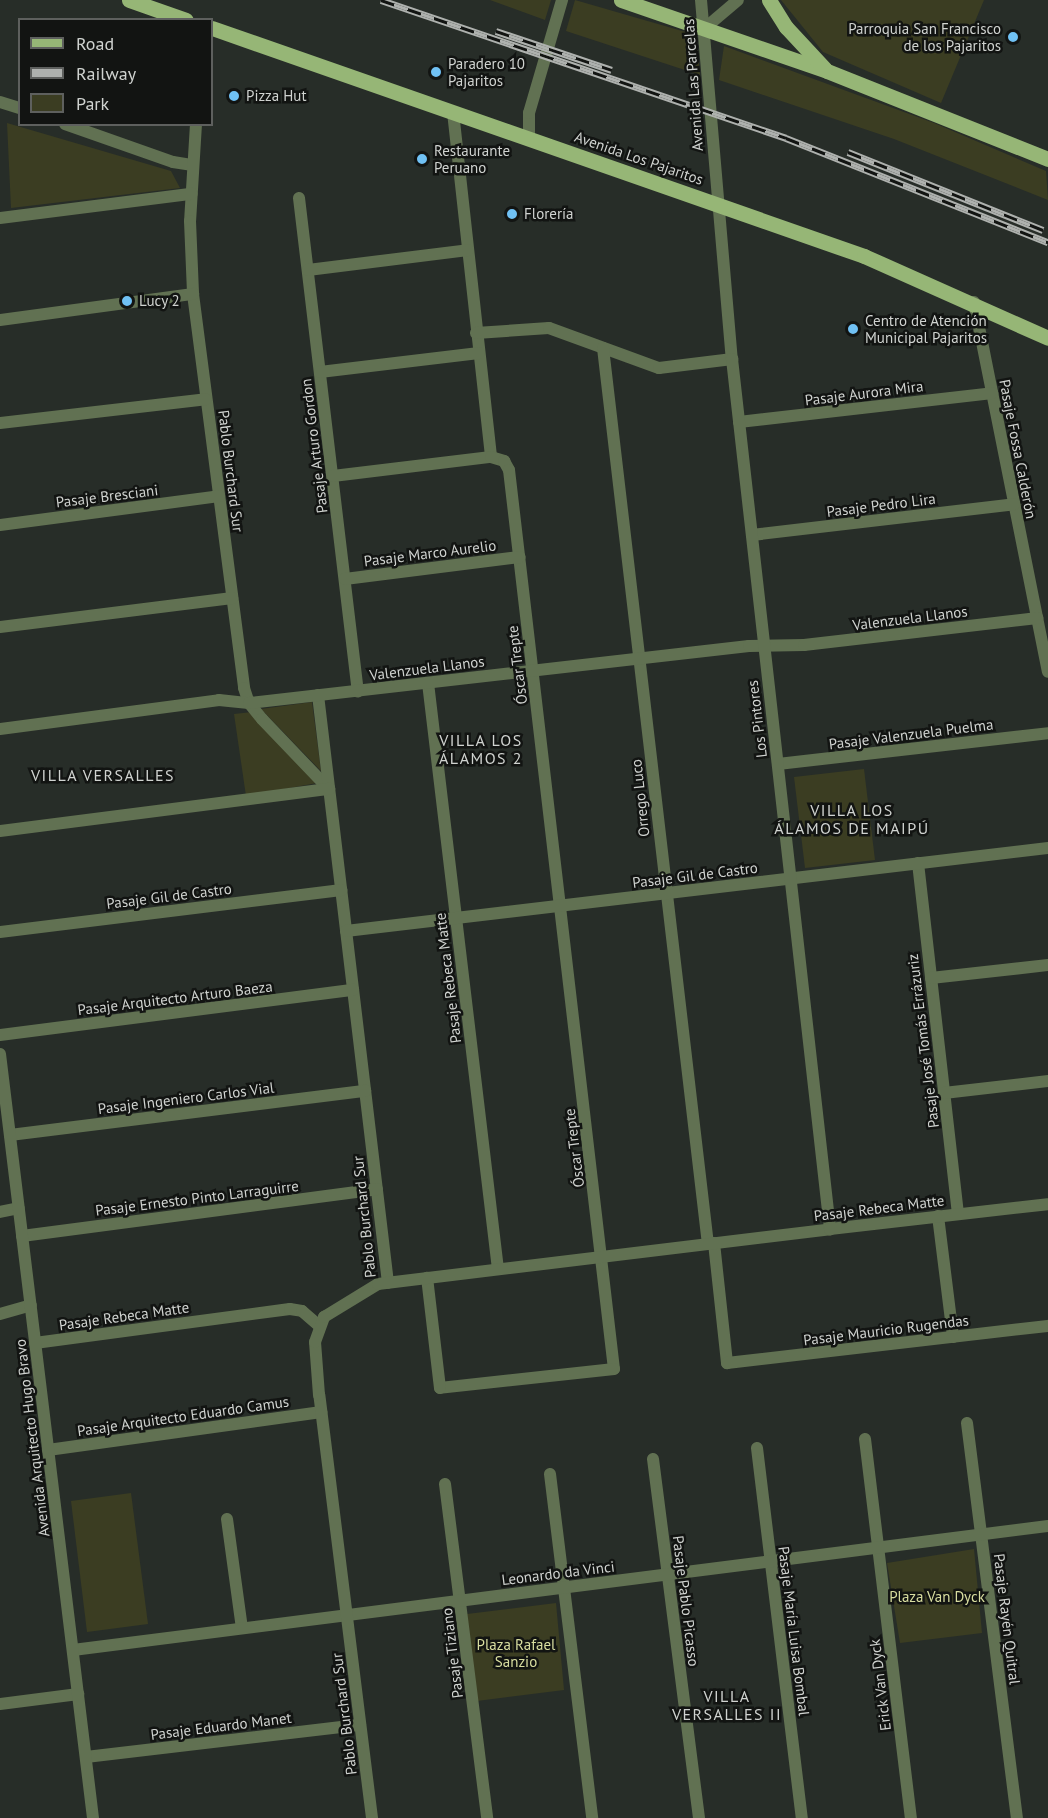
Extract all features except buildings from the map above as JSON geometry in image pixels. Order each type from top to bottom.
[{"type":"main road","points":[[129,0],[180,18]]},
{"type":"main road","points":[[621,0],[827,71],[1048,159]]},
{"type":"main road","points":[[769,0],[786,27],[827,71]]},
{"type":"main road","name":"Avenida Los Pajaritos","points":[[213,28],[864,256],[974,302],[1048,338]]},
{"type":"street","points":[[529,139],[529,113],[562,0]]},
{"type":"street","name":"Avenida Las Parcelas","points":[[701,0],[705,28],[717,205]]},
{"type":"street","points":[[705,28],[738,0]]},
{"type":"street","points":[[0,102],[18,107]]},
{"type":"street","points":[[333,476],[491,457],[453,112]]},
{"type":"street","points":[[71,126],[173,162],[193,165]]},
{"type":"street","name":"Pablo Burchard Sur","points":[[196,126],[191,194],[193,294],[232,598],[249,703]]},
{"type":"street","points":[[0,218],[191,194]]},
{"type":"street","name":"Pasaje Arturo Gordon","points":[[299,198],[358,691]]},
{"type":"street","name":"Los Pintores","points":[[717,205],[739,423],[830,1229]]},
{"type":"street","points":[[308,270],[468,250]]},
{"type":"street","points":[[0,320],[193,294]]},
{"type":"street","name":"Pasaje Fossa Calderón","points":[[974,302],[1048,672]]},
{"type":"street","points":[[476,333],[541,326],[659,368],[732,358]]},
{"type":"street","name":"Orrego Luco","points":[[603,348],[666,893],[727,1364]]},
{"type":"street","points":[[320,372],[479,354]]},
{"type":"street","name":"Pasaje Aurora Mira","points":[[739,423],[992,393]]},
{"type":"street","points":[[0,423],[206,399]]},
{"type":"street","name":"Óscar Trepte","points":[[427,1278],[440,1388],[614,1369],[509,470],[504,461],[491,457]]},
{"type":"street","name":"Pasaje Bresciani","points":[[0,525],[219,496]]},
{"type":"street","name":"Pasaje Pedro Lira","points":[[752,535],[1014,504]]},
{"type":"street","name":"Pasaje Marco Aurelio","points":[[345,579],[520,557]]},
{"type":"street","points":[[0,627],[232,598]]},
{"type":"street","name":"Valenzuela Llanos","points":[[0,729],[219,700],[249,703],[764,645],[804,645],[1037,618]]},
{"type":"street","name":"Pasaje Rebeca Matte","points":[[428,683],[498,1269]]},
{"type":"street","name":"Pablo Burchard Sur","points":[[318,695],[388,1283],[365,1290],[331,1311],[318,1325],[315,1342],[321,1412],[372,1818]]},
{"type":"street","points":[[249,703],[329,789]]},
{"type":"street","name":"Pasaje Valenzuela Puelma","points":[[778,764],[1048,733]]},
{"type":"street","points":[[0,831],[329,789]]},
{"type":"street","name":"Pasaje Gil de Castro","points":[[346,931],[1048,848]]},
{"type":"street","name":"Pasaje José Tomás Errázuriz","points":[[918,863],[958,1214]]},
{"type":"street","name":"Pasaje Gil de Castro","points":[[0,932],[341,890]]},
{"type":"street","points":[[931,978],[1048,964]]},
{"type":"street","name":"Pasaje Arquitecto Arturo Baeza","points":[[0,1035],[353,990]]},
{"type":"street","name":"Avenida Arquitecto Hugo Bravo","points":[[0,1054],[93,1818]]},
{"type":"street","points":[[944,1093],[1048,1081]]},
{"type":"street","name":"Pasaje Ingeniero Carlos Vial","points":[[10,1135],[365,1091]]},
{"type":"street","name":"Pasaje Ernesto Pinto Larraguirre","points":[[22,1236],[377,1189]]},
{"type":"street","name":"Pasaje Rebeca Matte","points":[[388,1283],[1048,1204]]},
{"type":"street","points":[[0,1212],[19,1209]]},
{"type":"street","points":[[938,1216],[953,1337]]},
{"type":"street","points":[[0,1314],[30,1305]]},
{"type":"street","name":"Pasaje Rebeca Matte","points":[[35,1343],[290,1309],[302,1311],[318,1325]]},
{"type":"street","name":"Pasaje Mauricio Rugendas","points":[[727,1364],[1048,1326]]},
{"type":"street","name":"Pasaje Arquitecto Eduardo Camus","points":[[48,1450],[321,1412]]},
{"type":"street","name":"Pasaje Rayén Quitral","points":[[967,1423],[1017,1818]]},
{"type":"street","name":"Erick Van Dyck","points":[[865,1439],[911,1818]]},
{"type":"street","name":"Pasaje María Luisa Bombal","points":[[757,1448],[802,1818]]},
{"type":"street","name":"Pasaje Pablo Picasso","points":[[653,1459],[699,1818]]},
{"type":"street","points":[[550,1474],[592,1818]]},
{"type":"street","name":"Pasaje Tiziano","points":[[445,1484],[487,1818]]},
{"type":"street","points":[[227,1519],[242,1628]]},
{"type":"street","name":"Leonardo da Vinci","points":[[73,1650],[1048,1526]]},
{"type":"street","points":[[0,1704],[78,1694]]},
{"type":"street","name":"Pasaje Eduardo Manet","points":[[86,1757],[360,1725]]},
{"type":"green space","points":[[490,0],[551,0],[545,20]]},
{"type":"green space","points":[[575,0],[696,35],[700,75],[566,31]]},
{"type":"green space","points":[[781,0],[984,0],[941,103],[823,52]]},
{"type":"green space","points":[[724,46],[934,123],[1046,171],[1048,200],[894,139],[719,80]]},
{"type":"green space","points":[[7,123],[171,171],[180,188],[11,208]]},
{"type":"green space","points":[[312,702],[321,771],[261,709]]},
{"type":"green space","points":[[252,712],[317,783],[246,796],[234,714]]},
{"type":"green space","points":[[864,769],[875,860],[805,868],[794,777]]},
{"type":"green space","points":[[131,1493],[148,1624],[87,1632],[71,1501]]},
{"type":"green space","name":"Plaza Van Dyck","points":[[974,1549],[982,1633],[900,1643],[887,1563]]},
{"type":"green space","name":"Plaza Rafael Sanzio","points":[[556,1603],[564,1690],[477,1701],[467,1614]]},
{"type":"railway","points":[[381,0],[786,138],[1048,242]]},
{"type":"railway","points":[[496,31],[612,70]]},
{"type":"railway","points":[[848,152],[1043,230]]},
{"type":"place","name":"Parroquia San Francisco de los Pajaritos","points":[[1013,37]]},
{"type":"place","name":"Paradero 10 Pajaritos","points":[[436,72]]},
{"type":"place","name":"Pizza Hut","points":[[234,96]]},
{"type":"place","name":"Restaurante Peruano","points":[[422,159]]},
{"type":"place","name":"Florería","points":[[512,214]]},
{"type":"place","name":"Lucy 2","points":[[127,301]]},
{"type":"place","name":"Centro de Atención Municipal Pajaritos","points":[[853,329]]},
{"type":"district","name":"VILLA LOS ÁLAMOS 2","points":[[481,749]]},
{"type":"district","name":"VILLA VERSALLES","points":[[103,775]]},
{"type":"district","name":"VILLA LOS ÁLAMOS DE MAIPÚ","points":[[852,819]]},
{"type":"district","name":"VILLA VERSALLES II","points":[[727,1705]]}]
